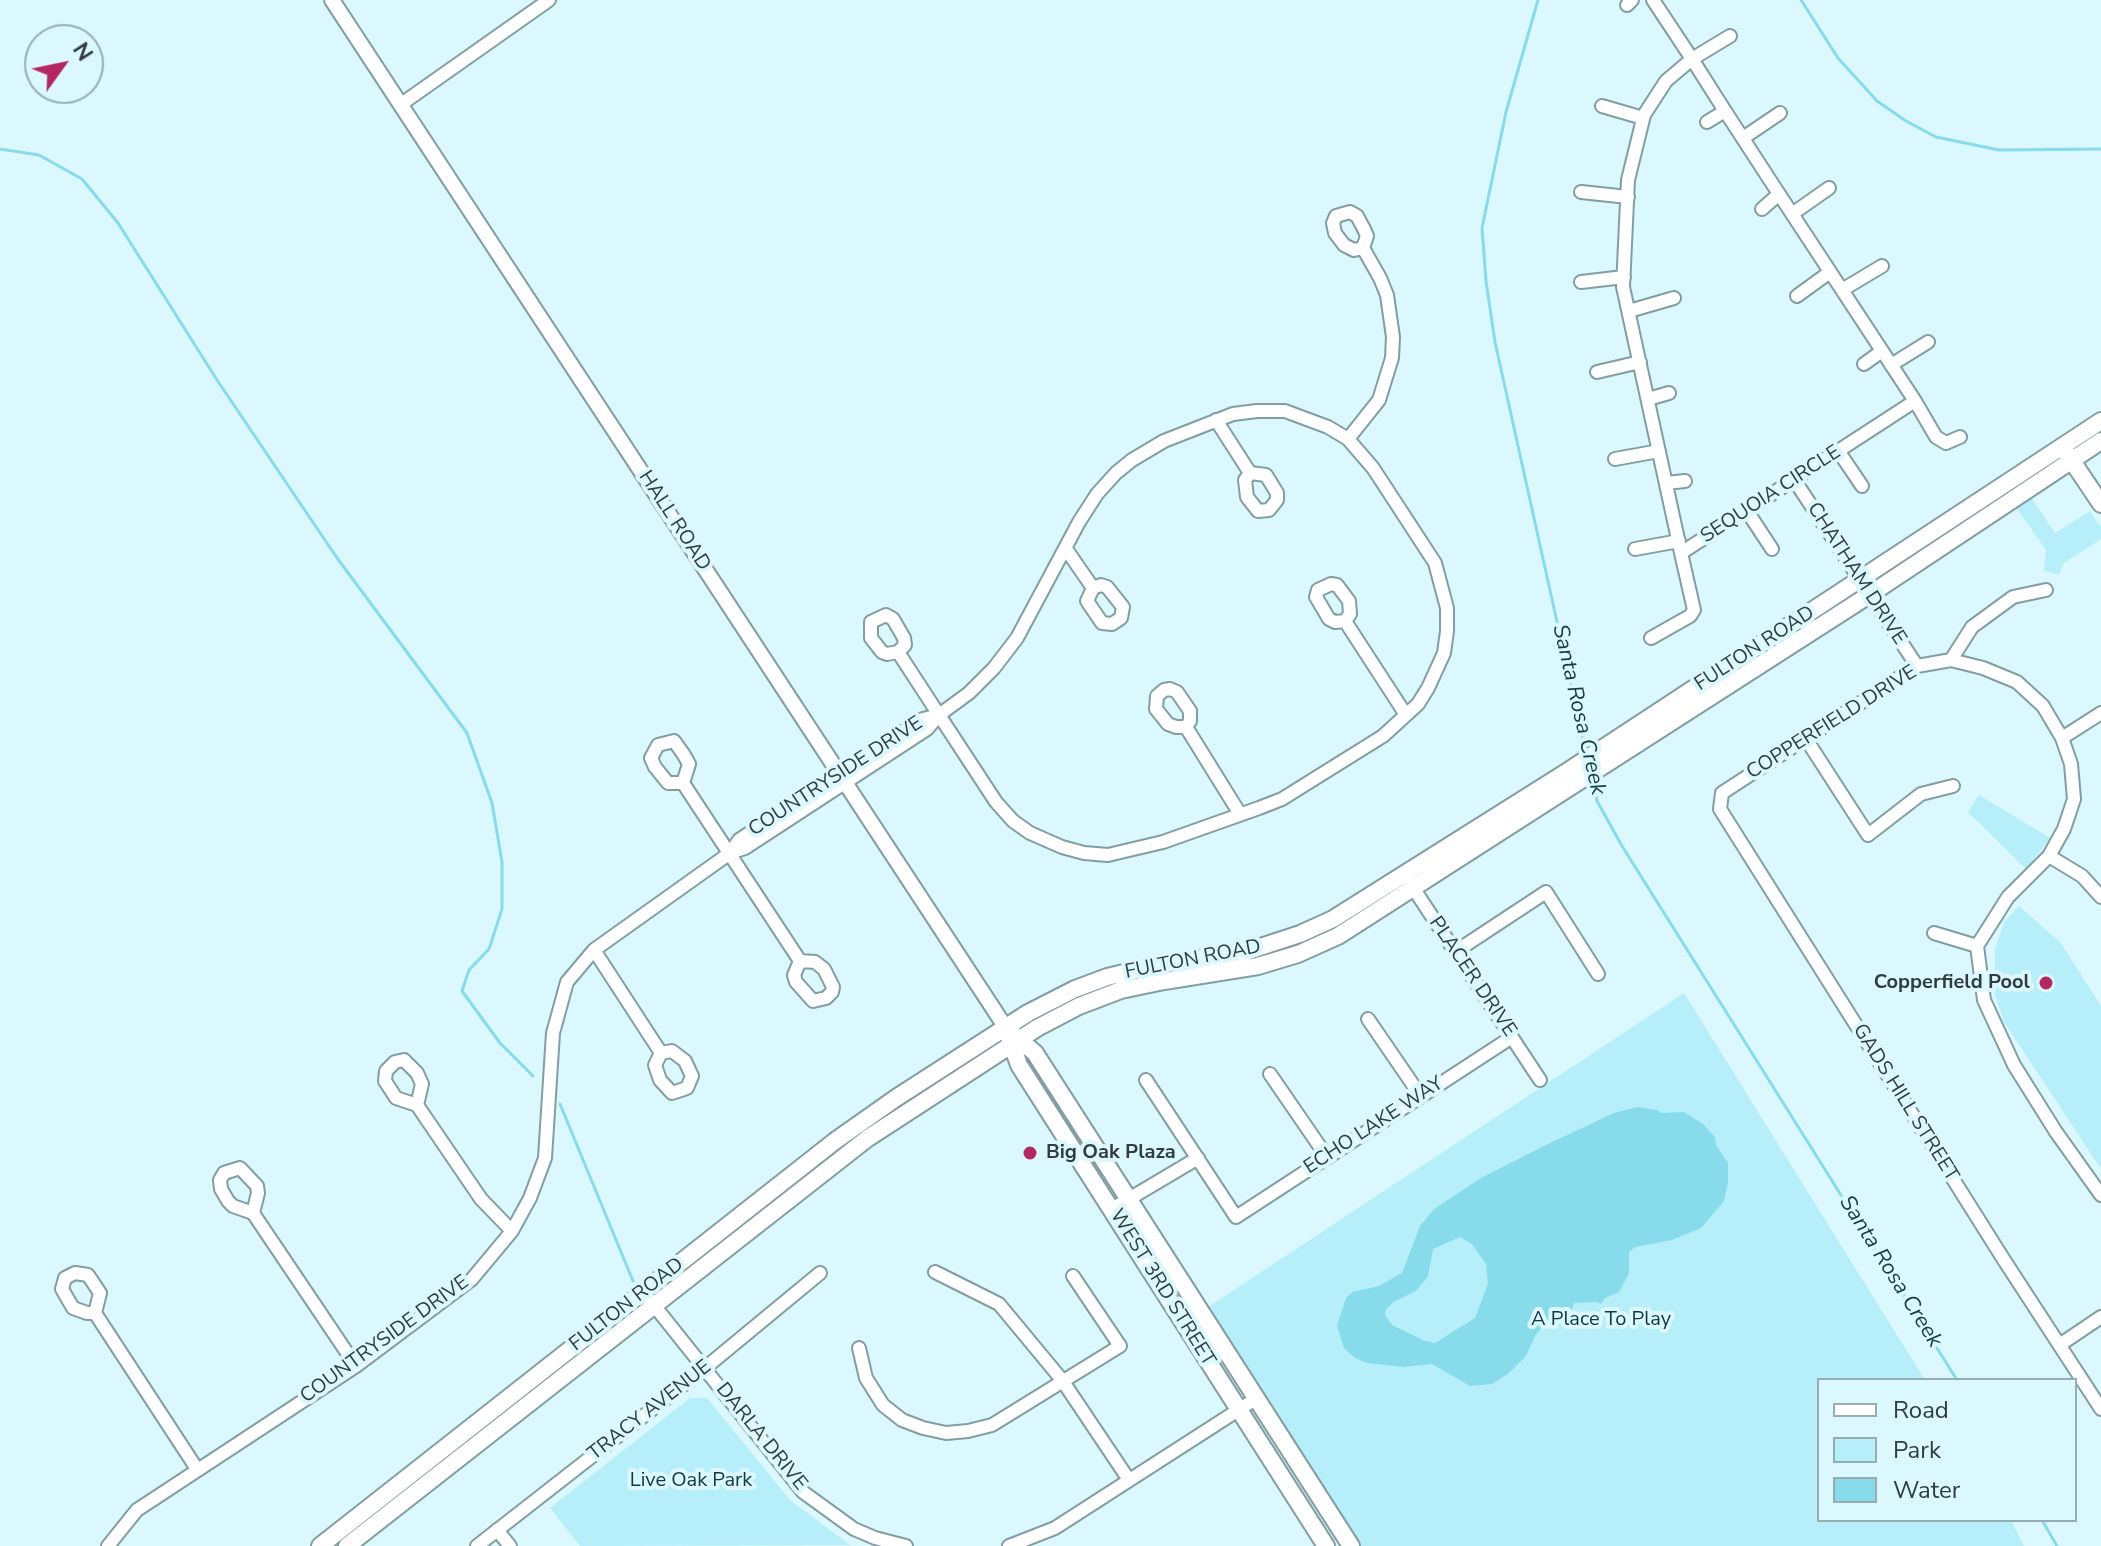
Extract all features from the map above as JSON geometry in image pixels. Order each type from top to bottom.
[{"type":"main road","name":"FULTON ROAD","points":[[1567,780],[1618,756],[2067,454],[2101,421]]},
{"type":"main road","name":"FULTON ROAD","points":[[2067,454],[2101,441]]},
{"type":"main road","points":[[2067,454],[2101,504]]},
{"type":"main road","name":"FULTON ROAD","points":[[347,1546],[868,1138],[1016,1042],[1066,1012],[1121,990],[1239,971],[1298,954],[1347,931],[1409,882],[1567,780],[1617,739],[1865,587]]},
{"type":"main road","name":"FULTON ROAD","points":[[320,1546],[875,1112],[1050,1001],[1107,977],[1162,964],[1242,953],[1300,934],[1409,882]]},
{"type":"main road","name":"WEST 3RD STREET","points":[[1006,1028],[1016,1042],[1035,1053],[1351,1546]]},
{"type":"main road","name":"WEST 3RD STREET","points":[[1016,1042],[1019,1065],[1326,1546]]},
{"type":"street","name":"HALL ROAD","points":[[332,0],[1006,1028]]},
{"type":"street","points":[[400,105],[549,0]]},
{"type":"street","points":[[1653,0],[1936,437],[1946,443],[1960,437]]},
{"type":"street","name":"SEQUOIA CIRCLE","points":[[1730,36],[1692,59],[1666,81],[1643,118],[1628,180],[1624,277],[1680,547],[1747,511],[1915,401]]},
{"type":"street","points":[[1602,106],[1643,118]]},
{"type":"street","points":[[1707,122],[1725,111]]},
{"type":"street","points":[[1743,138],[1780,113]]},
{"type":"street","points":[[1792,214],[1829,188]]},
{"type":"street","points":[[1581,192],[1628,197]]},
{"type":"street","points":[[1762,209],[1779,194]]},
{"type":"street","points":[[898,652],[996,802],[1013,821],[1030,833],[1062,847],[1096,854],[1124,853],[1282,799],[1383,736],[1418,704],[1428,688],[1444,653],[1447,608],[1435,563],[1373,468],[1348,439],[1379,400],[1392,358],[1392,315],[1387,295],[1363,248]]},
{"type":"street","points":[[1842,290],[1882,266]]},
{"type":"street","points":[[1797,296],[1830,272]]},
{"type":"street","points":[[1581,282],[1624,277]]},
{"type":"street","points":[[1629,311],[1674,298]]},
{"type":"street","points":[[1891,365],[1928,342]]},
{"type":"street","points":[[1864,364],[1882,351]]},
{"type":"street","points":[[1597,372],[1640,362]]},
{"type":"street","points":[[1648,399],[1669,393]]},
{"type":"street","name":"COUNTRYSIDE DRIVE","points":[[108,1546],[137,1510],[356,1366],[472,1279],[512,1231],[530,1198],[545,1158],[553,1033],[567,982],[594,950],[730,853],[745,848],[843,778],[927,729],[939,715],[969,693],[1017,638],[1097,494],[1116,473],[1164,441],[1216,420],[1257,411],[1285,411],[1328,427],[1348,439]]},
{"type":"street","points":[[1216,420],[1250,473]]},
{"type":"street","points":[[1615,459],[1659,451]]},
{"type":"street","points":[[1839,452],[1862,486]]},
{"type":"street","points":[[1666,483],[1685,481]]},
{"type":"street","name":"CHATHAM DRIVE","points":[[1795,481],[1917,666]]},
{"type":"street","points":[[1747,511],[1772,549]]},
{"type":"street","points":[[1635,549],[1680,547],[1694,610],[1690,616],[1651,638]]},
{"type":"street","points":[[1066,549],[1093,588]]},
{"type":"street","points":[[1951,660],[1972,627],[2013,597],[2046,590]]},
{"type":"street","points":[[1345,621],[1406,715]]},
{"type":"street","name":"COPPERFIELD DRIVE","points":[[1722,793],[1917,666],[1951,660],[1983,668],[2017,682],[2043,706],[2062,738],[2071,764],[2074,799],[2064,829],[2049,856],[2008,897],[1977,946]]},
{"type":"street","points":[[2062,738],[2101,713]]},
{"type":"street","points":[[1186,727],[1240,814]]},
{"type":"street","points":[[1806,739],[1868,835],[1921,794],[1953,786]]},
{"type":"street","points":[[683,783],[800,961]]},
{"type":"street","name":"GADS HILL STREET","points":[[1722,793],[1720,809],[2101,1409]]},
{"type":"street","points":[[2049,856],[2082,876],[2101,897]]},
{"type":"street","name":"PLACER DRIVE","points":[[1409,882],[1540,1080]]},
{"type":"street","points":[[1455,952],[1546,892],[1598,974]]},
{"type":"street","points":[[1934,933],[1977,946],[1984,1000],[2014,1065],[2101,1195]]},
{"type":"street","points":[[594,950],[661,1053]]},
{"type":"street","points":[[1368,1019],[1420,1095]]},
{"type":"street","name":"ECHO LAKE WAY","points":[[1198,1158],[1236,1217],[1512,1037]]},
{"type":"street","points":[[1270,1074],[1327,1157]]},
{"type":"street","points":[[1112,1209],[1198,1158],[1146,1080]]},
{"type":"street","points":[[417,1105],[481,1199],[512,1231]]},
{"type":"street","points":[[253,1213],[356,1366]]},
{"type":"street","points":[[935,1272],[999,1304],[1062,1380],[1129,1480]]},
{"type":"street","name":"TRACY AVENUE","points":[[477,1546],[705,1368],[820,1273]]},
{"type":"street","points":[[859,1348],[866,1378],[883,1405],[902,1420],[946,1433],[992,1425],[1120,1346],[1073,1276]]},
{"type":"street","name":"DARLA DRIVE","points":[[644,1292],[803,1492],[854,1529],[906,1546]]},
{"type":"street","points":[[95,1313],[197,1469]]},
{"type":"street","points":[[2061,1344],[2101,1317]]},
{"type":"street","points":[[1009,1546],[1037,1542],[1257,1398]]},
{"type":"street","points":[[497,1530],[510,1546]]},
{"type":"green space","points":[[2030,496],[2055,533],[2090,511],[2101,527],[2101,539],[2064,563],[2059,575],[2044,571],[2046,550],[2015,506]]},
{"type":"green space","points":[[1979,795],[2050,838],[2026,869],[1968,812]]},
{"type":"green space","points":[[2019,906],[2061,943],[2101,1006],[2101,1169],[2004,1022],[1995,995],[1995,949],[2004,922]]},
{"type":"green space","name":"A Place To Play","points":[[1684,993],[1924,1378],[1817,1378],[1817,1522],[2012,1522],[2024,1546],[1361,1546],[1208,1307]]},
{"type":"green space","name":"Live Oak Park","points":[[690,1398],[707,1398],[790,1500],[850,1545],[580,1546],[550,1508]]},
{"type":"water","points":[[1637,1107],[1661,1113],[1684,1112],[1703,1124],[1715,1137],[1716,1145],[1728,1163],[1728,1182],[1724,1201],[1701,1228],[1672,1240],[1635,1247],[1629,1252],[1629,1273],[1619,1292],[1605,1298],[1601,1304],[1574,1303],[1573,1308],[1547,1320],[1526,1356],[1508,1374],[1492,1384],[1470,1386],[1432,1364],[1403,1367],[1367,1363],[1344,1348],[1337,1326],[1346,1298],[1353,1292],[1379,1286],[1402,1273],[1420,1226],[1434,1209],[1481,1178],[1614,1113]],"holes":[[[1460,1237],[1472,1244],[1486,1264],[1488,1284],[1475,1318],[1435,1343],[1392,1325],[1385,1315],[1386,1309],[1416,1291],[1428,1276],[1433,1249]]]},
{"type":"waterway","name":"Santa Rosa Creek","points":[[1538,0],[1506,112],[1482,228],[1495,342],[1586,753]]},
{"type":"waterway","points":[[1801,0],[1838,58],[1877,101],[1936,137],[1999,150],[2101,149]]},
{"type":"waterway","points":[[0,149],[39,155],[82,179],[118,223],[217,380],[337,558],[467,733],[492,803],[502,862],[502,909],[489,949],[469,970],[462,991],[500,1043],[533,1076]]},
{"type":"waterway","name":"Santa Rosa Creek","points":[[1592,779],[1597,801],[1622,846],[1956,1378]]},
{"type":"waterway","points":[[560,1104],[633,1281]]},
{"type":"waterway","name":"Santa Rosa Creek","points":[[2043,1522],[2057,1546]]},
{"type":"place","name":"Copperfield Pool","points":[[2046,983]]},
{"type":"place","name":"Big Oak Plaza","points":[[1030,1153]]}]
